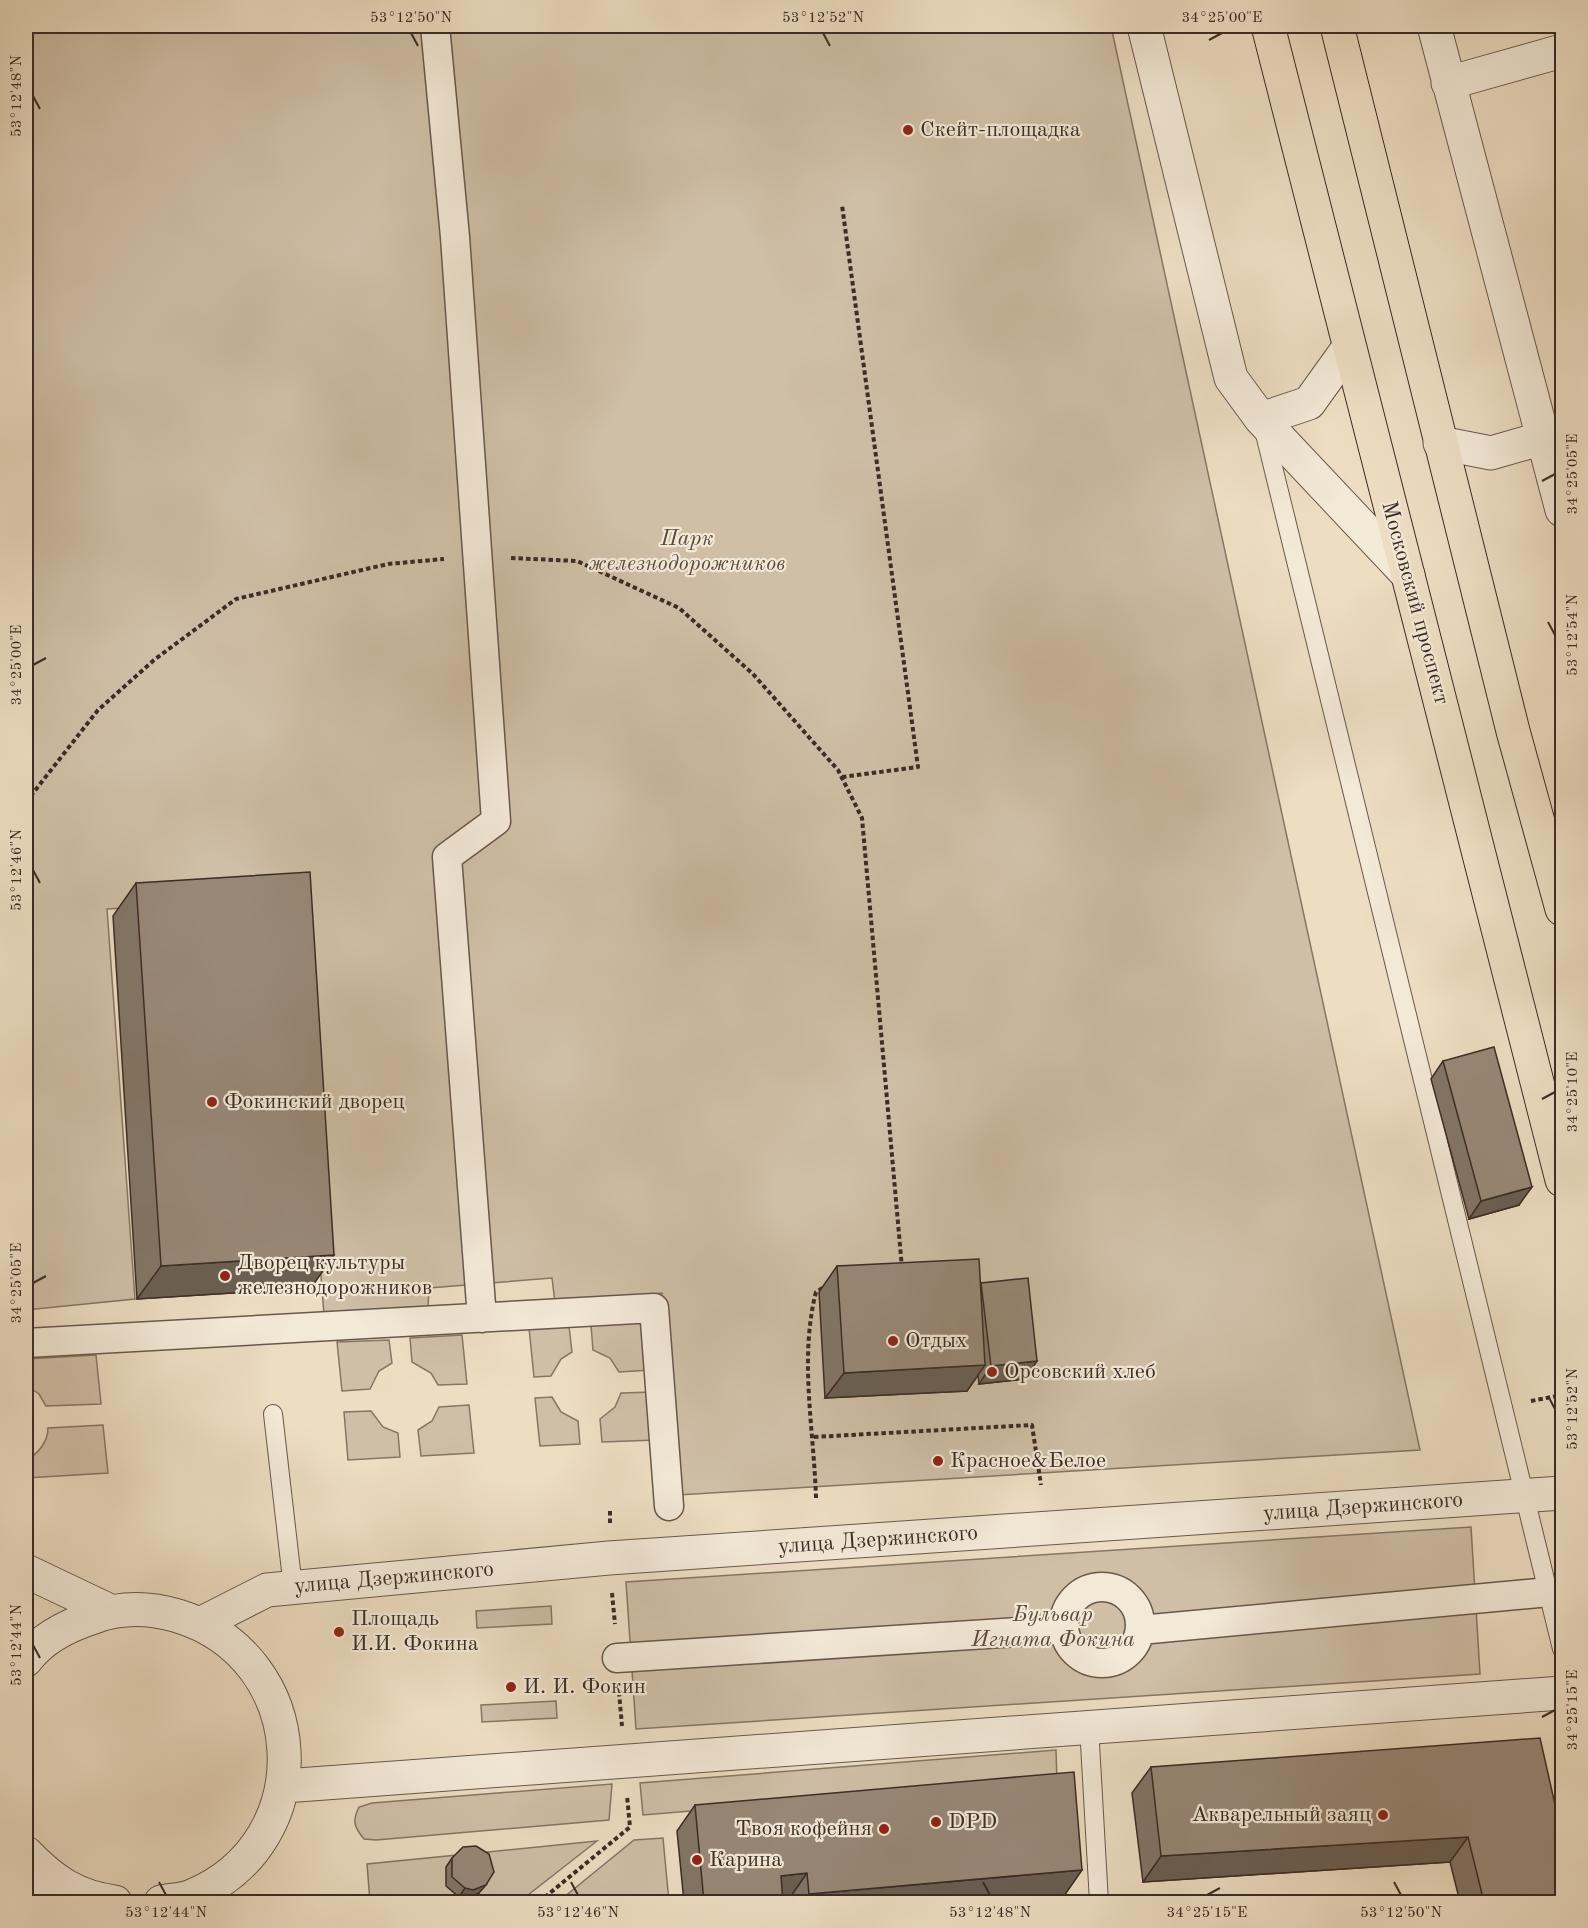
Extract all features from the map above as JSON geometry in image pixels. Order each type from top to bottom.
[{"type":"main road","name":"Московский проспект","points":[[1268,26],[1347,350],[1408,575],[1563,1180]]},
{"type":"main road","points":[[1337,26],[1513,731],[1563,909]]},
{"type":"street","points":[[435,26],[455,237],[496,821],[447,857],[482,1318]]},
{"type":"street","points":[[1144,26],[1231,378],[1261,419],[1408,575]]},
{"type":"street","points":[[1434,26],[1563,510]]},
{"type":"street","points":[[1448,83],[1563,51]]},
{"type":"street","points":[[1261,419],[1309,403],[1347,350]]},
{"type":"street","points":[[1440,442],[1491,453],[1543,438]]},
{"type":"street","points":[[26,1343],[654,1308],[669,1506]]},
{"type":"street","name":"улица Дзержинского","points":[[202,1623],[267,1590],[609,1558],[1563,1493]]},
{"type":"street","points":[[26,1571],[110,1611]]},
{"type":"street","points":[[1096,1588],[1110,1588],[1123,1594],[1133,1603],[1139,1616],[1140,1630],[1136,1643],[1127,1654],[1116,1661],[1101,1664],[1088,1661],[1076,1653],[1068,1642],[1064,1629],[1066,1615],[1072,1602],[1083,1593],[1096,1588]]},
{"type":"street","points":[[1140,1630],[1549,1592]]},
{"type":"street","points":[[26,1660],[66,1627],[110,1611],[157,1610],[202,1623],[241,1651],[269,1689],[284,1736],[284,1786],[266,1833],[234,1871],[191,1896],[166,1902]]},
{"type":"street","points":[[617,1658],[1064,1629]]},
{"type":"street","points":[[284,1786],[1563,1693]]},
{"type":"street","points":[[26,1853],[56,1881],[93,1899],[115,1902]]},
{"type":"street","points":[[26,1898],[56,1881]]},
{"type":"lane","points":[[1261,419],[1563,1649]]},
{"type":"lane","points":[[273,1414],[293,1588]]},
{"type":"lane","points":[[1089,1726],[1099,1902]]},
{"type":"path","points":[[842,205],[918,767],[842,777]]},
{"type":"path","points":[[26,802],[99,710],[154,660],[236,599],[388,564],[477,556],[577,561],[679,608],[753,674],[842,777],[862,818],[902,1275]]},
{"type":"path","points":[[816,1498],[814,1437],[807,1362],[811,1312],[816,1292],[834,1282]]},
{"type":"path","points":[[814,1437],[1032,1425],[1041,1485]]},
{"type":"path","points":[[539,1902],[630,1827],[609,1558],[610,1509]]},
{"type":"green space","name":"Парк железнодорожников","points":[[26,26],[1111,26],[1420,1450],[678,1495],[662,1293],[555,1303],[552,1278],[429,1288],[428,1307],[324,1315],[292,899],[107,909],[135,1299],[26,1310]]},
{"type":"green space","points":[[646,1322],[650,1370],[619,1372],[610,1358],[593,1350],[591,1325]]},
{"type":"green space","points":[[569,1326],[572,1352],[561,1359],[551,1376],[534,1377],[529,1328]]},
{"type":"green space","points":[[462,1335],[467,1384],[438,1385],[431,1373],[412,1362],[410,1338]]},
{"type":"green space","points":[[389,1340],[392,1363],[379,1371],[370,1389],[342,1391],[337,1342]]},
{"type":"green space","points":[[96,1355],[101,1404],[46,1406],[39,1394],[26,1385],[26,1359]]},
{"type":"green space","points":[[652,1392],[656,1440],[602,1442],[600,1419],[615,1407],[621,1393]]},
{"type":"green space","points":[[552,1397],[561,1412],[578,1421],[580,1444],[540,1446],[535,1398]]},
{"type":"green space","points":[[469,1405],[474,1453],[421,1456],[418,1430],[432,1421],[439,1407]]},
{"type":"green space","points":[[371,1411],[383,1427],[398,1433],[400,1457],[348,1460],[344,1412]]},
{"type":"green space","points":[[103,1425],[108,1473],[26,1478],[26,1460],[42,1447],[48,1428]]},
{"type":"green space","name":"Бульвар Игната Фокина","points":[[1471,1527],[1480,1674],[636,1729],[626,1582]]},
{"type":"green space","points":[[551,1606],[552,1624],[477,1628],[476,1611]]},
{"type":"green space","points":[[556,1701],[557,1718],[482,1722],[481,1705]]},
{"type":"green space","points":[[1056,1750],[1057,1781],[643,1815],[640,1783]]},
{"type":"green space","points":[[612,1784],[609,1820],[376,1840],[364,1839],[355,1824],[355,1816],[359,1807],[372,1803]]},
{"type":"green space","points":[[663,1838],[669,1902],[558,1902],[634,1840]]},
{"type":"green space","points":[[597,1841],[519,1902],[370,1902],[367,1864]]},
{"type":"building","name":"Фокинский дворец","points":[[310,872],[334,1255],[161,1266],[136,883]]},
{"type":"building","points":[[1494,1047],[1532,1187],[1481,1201],[1443,1061]]},
{"type":"building","name":"Отдых","points":[[979,1259],[985,1365],[844,1373],[837,1266]]},
{"type":"building","points":[[1028,1278],[1037,1361],[991,1366],[981,1283]]},
{"type":"building","points":[[1540,1738],[1563,1840],[1563,1902],[1484,1902],[1468,1837],[1161,1856],[1151,1767]]},
{"type":"building","points":[[1074,1772],[1082,1870],[809,1894],[807,1873],[781,1876],[783,1902],[704,1902],[695,1805]]},
{"type":"building","points":[[476,1846],[489,1854],[494,1872],[486,1885],[473,1890],[465,1888],[452,1877],[452,1858],[463,1847]]},
{"type":"place","name":"Скейт-площадка","points":[[908,130]]},
{"type":"place","name":"Фокинский дворец","points":[[212,1102]]},
{"type":"place","name":"Дворец культуры железнодорожников","points":[[225,1276]]},
{"type":"place","name":"Отдых","points":[[893,1341]]},
{"type":"place","name":"Орсовский хлеб","points":[[992,1372]]},
{"type":"place","name":"Красное&Белое","points":[[938,1461]]},
{"type":"place","name":"Площадь И.И. Фокина","points":[[339,1632]]},
{"type":"place","name":"И. И. Фокин","points":[[511,1687]]},
{"type":"place","name":"Акварельный заяц","points":[[1383,1815]]},
{"type":"place","name":"DPD","points":[[936,1822]]},
{"type":"place","name":"Твоя кофейня","points":[[884,1829]]},
{"type":"place","name":"Карина","points":[[697,1860]]}]
